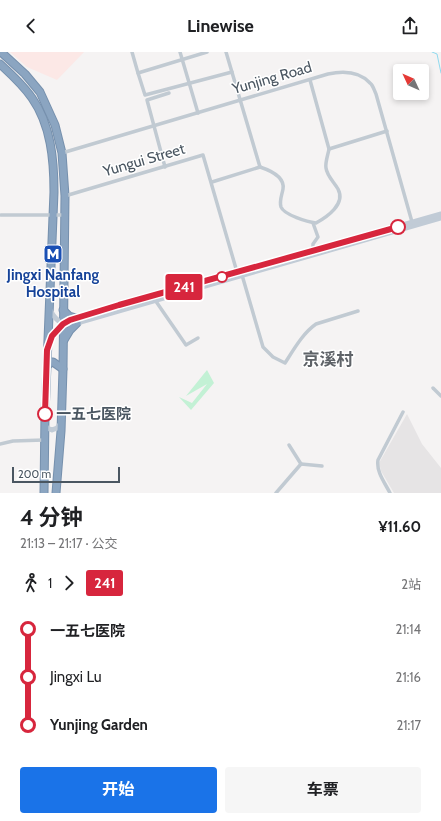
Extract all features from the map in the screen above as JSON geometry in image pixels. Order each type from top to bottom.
[{"type":"highway","points":[[1,52],[25,74],[40,92],[55,125],[62,153],[64,196],[63,369],[62,423],[56,493]]},
{"type":"highway","points":[[0,64],[17,80],[33,99],[47,130],[52,151],[54,174],[44,424],[44,493]]},
{"type":"highway","points":[[49,294],[54,298],[63,296]]},
{"type":"highway","points":[[62,348],[68,332],[77,320],[69,316],[63,310]]},
{"type":"highway","points":[[47,366],[53,362],[58,364],[63,369]]},
{"type":"main road","points":[[77,320],[155,300],[313,251],[441,214]]},
{"type":"main road","points":[[47,350],[52,336],[63,324],[240,274],[373,239],[441,218]]},
{"type":"main road","points":[[48,308],[54,317],[63,324]]},
{"type":"main road","points":[[44,424],[47,428],[52,430],[57,428],[62,423]]},
{"type":"street","points":[[132,52],[145,95],[232,72]]},
{"type":"street","points":[[180,52],[198,113]]},
{"type":"street","points":[[138,73],[208,52]]},
{"type":"street","points":[[226,52],[260,168]]},
{"type":"street","name":"Yunjing Road","points":[[62,153],[310,80],[339,72],[349,72],[364,78],[370,83],[376,94],[412,222]]},
{"type":"street","points":[[212,182],[260,168],[265,169],[277,175],[281,180],[284,187],[280,203],[281,209],[285,213],[313,223],[326,218],[337,205],[339,191],[326,168],[329,149],[310,80]]},
{"type":"street","points":[[165,167],[148,100],[169,93]]},
{"type":"street","points":[[329,149],[387,131]]},
{"type":"street","name":"Yungui Street","points":[[64,196],[203,155],[263,346],[273,357],[285,363],[295,347],[311,327],[358,310]]},
{"type":"street","points":[[1,215],[64,215]]},
{"type":"street","points":[[313,223],[318,238],[313,244],[313,251]]},
{"type":"street","points":[[155,300],[186,346],[198,338]]},
{"type":"street","points":[[433,388],[441,396]]},
{"type":"street","points":[[390,493],[378,470],[378,460],[403,412]]},
{"type":"street","points":[[0,444],[44,440]]},
{"type":"street","points":[[289,445],[301,464]]},
{"type":"street","points":[[301,464],[322,466]]},
{"type":"street","points":[[276,493],[301,464]]},
{"type":"shaded area","points":[[10,52],[84,52],[57,80],[27,67]]},
{"type":"shaded area","points":[[407,414],[422,444],[441,468],[441,493],[394,493],[381,471],[379,463]]},
{"type":"green space","points":[[207,370],[214,383],[191,410],[179,397],[192,403],[207,384],[186,396]]},
{"type":"waterway","points":[[432,52],[437,54],[441,73]]},
{"type":"bus line","name":"241","points":[[45,414],[47,350],[52,336],[66,322],[119,305],[398,227]]},
{"type":"place","name":"Jingxi Nanfang Hospital","points":[[53,254]]},
{"type":"place","name":"一五七医院","points":[[45,414]]},
{"type":"district","name":"京溪村","points":[[328,359]]}]
